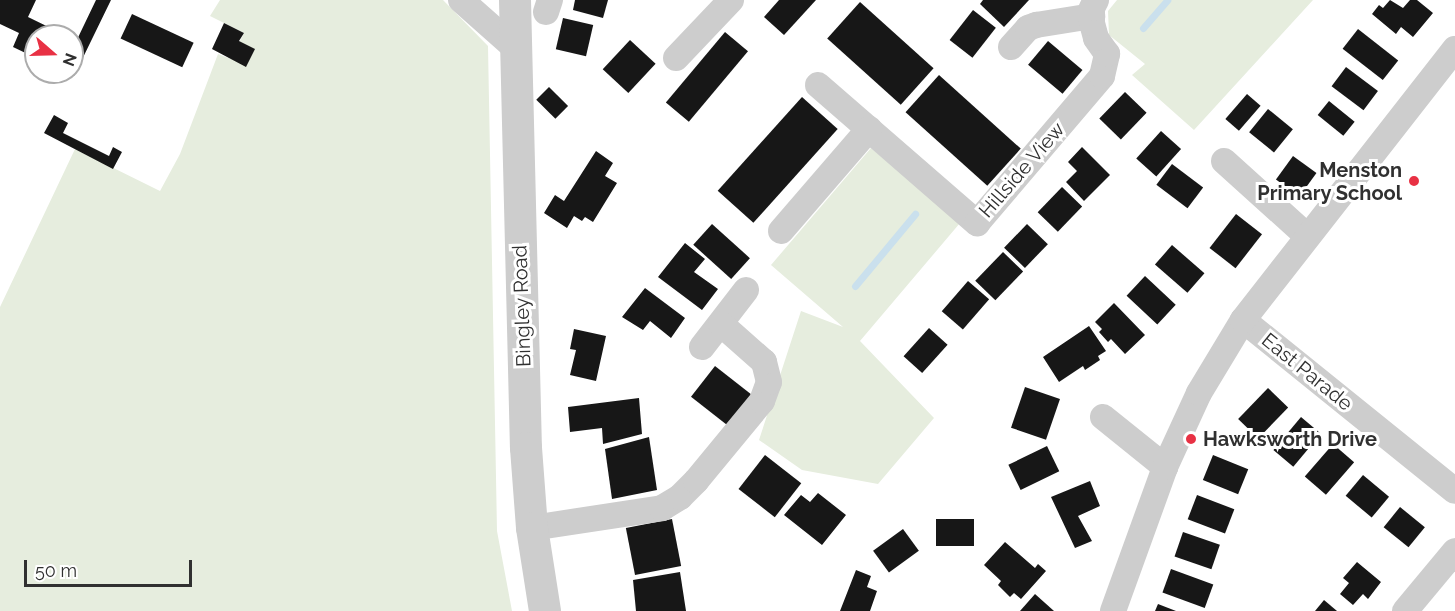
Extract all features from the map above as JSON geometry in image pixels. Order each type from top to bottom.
[{"type":"street","points":[[461,0],[515,48]]},
{"type":"street","name":"Bingley Road","points":[[515,0],[526,448],[532,528],[545,611]]},
{"type":"street","points":[[676,58],[732,0]]},
{"type":"street","points":[[1011,47],[1028,28],[1094,8]]},
{"type":"street","name":"Hillside View","points":[[818,86],[977,223],[1102,76],[1107,54],[1096,38],[1094,8]]},
{"type":"street","points":[[1113,611],[1165,467],[1199,393],[1243,320],[1455,49]]},
{"type":"street","points":[[781,231],[869,129]]},
{"type":"street","points":[[1224,161],[1307,236]]},
{"type":"street","points":[[702,347],[746,290]]},
{"type":"street","name":"East Parade","points":[[1243,320],[1455,491]]},
{"type":"street","points":[[532,528],[662,508],[680,497],[696,481],[762,401],[769,382],[764,362],[721,324]]},
{"type":"street","points":[[1103,417],[1165,467]]},
{"type":"street","points":[[1405,611],[1455,551]]},
{"type":"green space","points":[[220,0],[443,0],[488,46],[497,531],[512,611],[0,611],[0,307],[75,149],[160,191],[180,154],[218,54],[231,59],[244,33],[210,16]]},
{"type":"green space","points":[[1117,0],[1313,0],[1194,130],[1132,75],[1145,64],[1109,35],[1108,11]]},
{"type":"green space","points":[[871,148],[960,223],[860,341],[934,418],[878,484],[802,470],[759,440],[801,311],[843,327],[771,265]]},
{"type":"building","points":[[0,0],[36,0],[28,17],[42,24],[24,24],[24,52],[13,47],[19,33],[0,24]]},
{"type":"building","points":[[96,0],[111,0],[84,55],[84,25]]},
{"type":"building","points":[[575,0],[608,0],[603,18],[573,10]]},
{"type":"building","points":[[779,0],[816,0],[784,35],[764,17]]},
{"type":"building","points":[[983,0],[1029,0],[1004,27],[980,4]]},
{"type":"building","points":[[1390,0],[1403,8],[1410,0],[1417,0],[1433,13],[1413,37],[1401,27],[1396,34],[1372,14],[1379,5],[1383,8]]},
{"type":"building","points":[[860,2],[934,68],[901,105],[827,38]]},
{"type":"building","points":[[973,10],[996,28],[972,58],[950,40]]},
{"type":"building","points":[[132,14],[194,43],[182,67],[121,38]]},
{"type":"building","points":[[563,18],[593,25],[586,56],[556,49]]},
{"type":"building","points":[[224,23],[244,33],[239,41],[255,49],[246,67],[212,49]]},
{"type":"building","points":[[1358,29],[1398,60],[1383,80],[1343,49]]},
{"type":"building","points":[[725,32],[748,51],[689,122],[666,102]]},
{"type":"building","points":[[630,40],[656,64],[628,93],[603,69]]},
{"type":"building","points":[[1048,41],[1082,70],[1063,94],[1028,65]]},
{"type":"building","points":[[1346,67],[1378,91],[1364,110],[1332,86]]},
{"type":"building","points":[[939,75],[1021,149],[987,186],[906,112]]},
{"type":"building","points":[[549,87],[568,106],[555,119],[536,100]]},
{"type":"building","points":[[1125,92],[1147,113],[1121,139],[1099,119]]},
{"type":"building","points":[[1247,94],[1261,106],[1239,131],[1225,119]]},
{"type":"building","points":[[802,97],[838,129],[753,223],[718,191]]},
{"type":"building","points":[[1329,101],[1355,122],[1343,136],[1318,115]]},
{"type":"building","points":[[1268,109],[1293,129],[1274,152],[1249,132]]},
{"type":"building","points":[[54,115],[68,123],[63,133],[109,156],[113,147],[122,152],[113,169],[44,133]]},
{"type":"building","points":[[1161,131],[1181,149],[1156,177],[1136,158]]},
{"type":"building","points":[[1082,147],[1110,175],[1084,201],[1066,182],[1077,171],[1068,162]]},
{"type":"building","points":[[596,151],[613,163],[605,176],[617,183],[593,222],[585,217],[582,221],[574,216],[567,228],[544,213],[555,195],[564,201]]},
{"type":"building","points":[[1293,156],[1316,173],[1299,197],[1276,179]]},
{"type":"building","points":[[1172,164],[1203,187],[1187,208],[1156,185]]},
{"type":"building","points":[[1062,187],[1082,206],[1058,232],[1038,212]]},
{"type":"building","points":[[1236,214],[1262,234],[1236,268],[1210,248]]},
{"type":"building","points":[[712,224],[750,258],[731,279],[693,245]]},
{"type":"building","points":[[1027,224],[1048,244],[1025,268],[1004,248]]},
{"type":"building","points":[[685,243],[705,259],[694,272],[718,289],[702,310],[658,277]]},
{"type":"building","points":[[1172,245],[1204,273],[1187,293],[1155,265]]},
{"type":"building","points":[[1003,252],[1023,271],[995,300],[975,281]]},
{"type":"building","points":[[1145,276],[1176,305],[1157,324],[1127,296]]},
{"type":"building","points":[[968,281],[989,299],[963,330],[942,311]]},
{"type":"building","points":[[645,288],[685,318],[671,338],[650,321],[643,330],[622,317]]},
{"type":"building","points":[[1114,303],[1145,335],[1125,354],[1111,339],[1108,342],[1099,332],[1102,329],[1095,322]]},
{"type":"building","points":[[1089,326],[1106,351],[1098,356],[1100,360],[1085,370],[1083,366],[1059,382],[1043,357]]},
{"type":"building","points":[[929,328],[948,345],[922,373],[904,356]]},
{"type":"building","points":[[574,329],[606,336],[596,381],[570,375],[576,350],[570,349]]},
{"type":"building","points":[[715,366],[752,395],[728,426],[691,397]]},
{"type":"building","points":[[1025,387],[1060,399],[1046,440],[1011,428]]},
{"type":"building","points":[[1268,388],[1288,407],[1258,438],[1238,419]]},
{"type":"building","points":[[639,398],[642,434],[603,444],[602,428],[570,432],[568,407]]},
{"type":"building","points":[[1301,417],[1321,434],[1293,467],[1273,450]]},
{"type":"building","points":[[649,437],[657,490],[612,499],[605,449]]},
{"type":"building","points":[[1333,444],[1354,462],[1326,495],[1305,476]]},
{"type":"building","points":[[1047,446],[1059,471],[1021,490],[1008,465]]},
{"type":"building","points":[[765,455],[801,483],[775,517],[739,489]]},
{"type":"building","points":[[1213,455],[1248,469],[1238,494],[1203,480]]},
{"type":"building","points":[[1363,475],[1389,497],[1372,518],[1346,496]]},
{"type":"building","points":[[1090,481],[1100,506],[1078,516],[1092,541],[1075,548],[1051,497]]},
{"type":"building","points":[[818,493],[846,515],[822,545],[784,515],[801,495],[810,502]]},
{"type":"building","points":[[1197,495],[1234,509],[1225,534],[1188,519]]},
{"type":"building","points":[[1400,507],[1425,527],[1409,547],[1384,527]]},
{"type":"building","points":[[672,519],[681,566],[635,575],[626,528]]},
{"type":"building","points":[[936,519],[974,519],[974,546],[936,546]]},
{"type":"building","points":[[903,529],[919,551],[889,573],[873,551]]},
{"type":"building","points":[[1183,532],[1220,545],[1211,569],[1175,557]]},
{"type":"building","points":[[1005,542],[1035,568],[1038,564],[1046,571],[1021,599],[1014,593],[1010,597],[998,585],[1001,581],[984,565]]},
{"type":"building","points":[[1357,562],[1381,582],[1368,599],[1363,594],[1353,605],[1340,594],[1349,583],[1343,578]]},
{"type":"building","points":[[1171,569],[1213,584],[1205,608],[1162,592]]},
{"type":"building","points":[[856,570],[871,576],[867,587],[877,591],[870,611],[840,611]]},
{"type":"building","points":[[680,572],[686,611],[636,611],[633,580]]},
{"type":"building","points":[[1035,594],[1054,611],[1020,611]]},
{"type":"building","points":[[1324,600],[1337,611],[1315,611]]},
{"type":"building","points":[[1158,604],[1176,611],[1155,611]]},
{"type":"waterway","points":[[1143,28],[1167,0]]},
{"type":"waterway","points":[[855,286],[915,214]]},
{"type":"place","name":"Menston Primary School","points":[[1414,181]]},
{"type":"place","name":"Hawksworth Drive","points":[[1191,439]]}]
